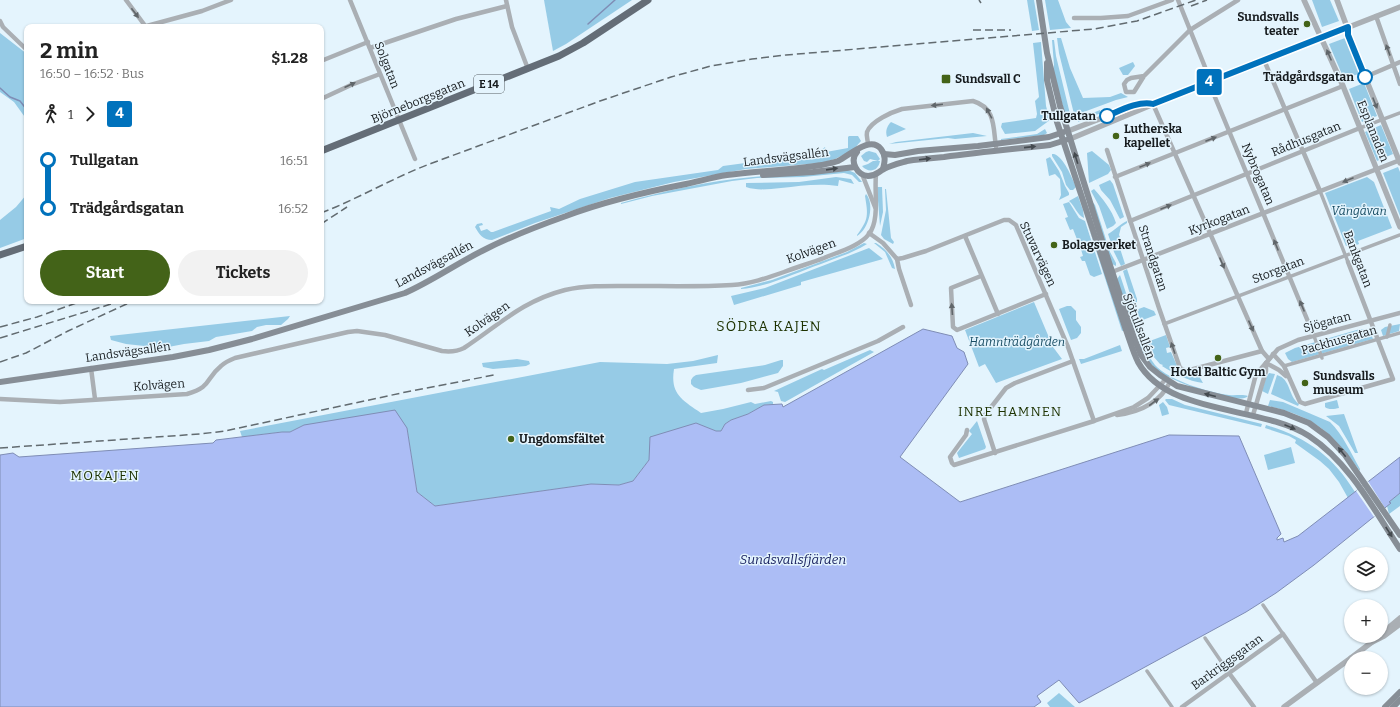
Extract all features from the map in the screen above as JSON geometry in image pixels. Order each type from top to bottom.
[{"type":"highway","name":"Björneborgsgatan","points":[[324,150],[559,56],[583,43],[648,0]]},
{"type":"highway","points":[[0,255],[24,247]]},
{"type":"main road","points":[[884,154],[895,155],[918,151],[1050,145],[1070,139],[1047,53],[1039,0]]},
{"type":"main road","points":[[1047,53],[1047,80],[1063,141]]},
{"type":"main road","points":[[883,169],[885,161],[884,154],[879,147],[865,145],[854,154],[853,160],[855,167],[862,174],[867,176],[876,175],[883,169],[909,161],[1049,137],[1068,131]]},
{"type":"main road","name":"Sjötullsallén","points":[[1070,139],[1112,272],[1138,348],[1147,363],[1168,381],[1184,388],[1272,409],[1296,417],[1318,429],[1336,444],[1365,484],[1380,512]]},
{"type":"main road","name":"Sjötullsallén","points":[[1063,141],[1134,350],[1139,362],[1144,368],[1164,388],[1181,398],[1246,413],[1282,424],[1318,442],[1338,460],[1380,512]]},
{"type":"main road","name":"Landsvägsallén","points":[[0,382],[172,357],[210,350],[252,339],[399,295],[426,283],[481,251],[525,231],[619,199],[710,179],[760,171],[807,167],[837,162],[865,145]]},
{"type":"main road","name":"Landsvägsallén","points":[[710,179],[813,172],[855,167]]},
{"type":"main road","points":[[1380,512],[1400,535]]},
{"type":"main road","points":[[1380,512],[1400,549]]},
{"type":"main road","points":[[1385,707],[1400,692]]},
{"type":"main road","points":[[1393,707],[1400,700]]},
{"type":"street","points":[[126,0],[143,24]]},
{"type":"street","points":[[156,24],[202,11],[231,0]]},
{"type":"street","name":"Solgatan","points":[[350,0],[415,159]]},
{"type":"street","points":[[506,0],[516,38],[528,69]]},
{"type":"street","points":[[1074,18],[1128,16],[1172,0]]},
{"type":"street","name":"Nybrogatan","points":[[1178,0],[1229,132],[1322,357]]},
{"type":"street","points":[[1144,76],[1190,30],[1238,0]]},
{"type":"street","name":"Esplanaden","points":[[1304,0],[1360,128],[1400,227]]},
{"type":"street","name":"Esplanaden","points":[[1337,0],[1348,27],[1348,35],[1400,161]]},
{"type":"street","points":[[370,48],[456,18],[507,6]]},
{"type":"street","points":[[1070,139],[1153,104],[1400,7]]},
{"type":"street","points":[[1376,16],[1400,84]]},
{"type":"street","points":[[0,22],[3,28],[24,47]]},
{"type":"street","points":[[324,60],[368,42]]},
{"type":"street","name":"Bankgatan","points":[[1264,60],[1320,191],[1393,379],[1305,404],[1300,402],[1289,379]]},
{"type":"street","points":[[1365,77],[1400,62]]},
{"type":"street","points":[[324,98],[380,74]]},
{"type":"street","points":[[1115,177],[1342,86]]},
{"type":"street","points":[[865,145],[870,127],[889,114],[902,109],[973,101],[978,102],[987,108],[990,114],[994,124],[996,147]]},
{"type":"street","points":[[1068,131],[1131,107],[1148,102],[1153,104],[1262,351],[1268,361],[1289,379]]},
{"type":"street","name":"Rådhusgatan","points":[[1130,222],[1400,113]]},
{"type":"street","name":"Strandgatan","points":[[1107,150],[1164,324],[1179,365],[1183,371],[1186,372],[1262,351]]},
{"type":"street","name":"Kyrkogatan","points":[[1112,272],[1376,168],[1400,161]]},
{"type":"street","points":[[862,174],[875,207]]},
{"type":"street","points":[[876,175],[875,218],[869,233],[883,243],[897,259],[911,305]]},
{"type":"street","name":"Stuvarvägen","points":[[897,259],[919,254],[1004,220],[1012,221],[1016,225],[1046,294],[1073,361],[1094,421]]},
{"type":"street","name":"Kolvägen","points":[[0,399],[60,402],[187,394],[202,389],[222,364],[235,358],[357,331],[385,335],[442,351],[459,350],[521,307],[549,295],[566,290],[595,286],[706,286],[747,284],[837,252],[856,243],[869,233]]},
{"type":"street","name":"Storgatan","points":[[1164,324],[1400,235]]},
{"type":"street","points":[[965,236],[998,314]]},
{"type":"street","points":[[982,276],[951,288],[953,327],[957,330],[1046,294]]},
{"type":"street","name":"Sjögatan","points":[[1246,413],[1259,371],[1273,354],[1285,346],[1298,340],[1400,313]]},
{"type":"street","points":[[1387,337],[1390,326]]},
{"type":"street","points":[[748,390],[764,388],[878,341],[903,327]]},
{"type":"street","name":"Packhusgatan","points":[[1284,366],[1322,357],[1400,333]]},
{"type":"street","points":[[1273,354],[1284,366],[1289,379]]},
{"type":"street","points":[[995,453],[984,419],[985,415],[1006,388],[1015,383],[1073,361]]},
{"type":"street","name":"Sjögatan","points":[[1253,415],[1268,361]]},
{"type":"street","points":[[91,368],[95,399]]},
{"type":"street","points":[[1111,415],[1118,415],[1147,407],[1160,397],[1168,381]]},
{"type":"street","points":[[967,430],[966,435],[950,457],[954,465],[1111,415],[1141,403],[1164,388]]},
{"type":"street","points":[[1263,606],[1318,682]]},
{"type":"street","points":[[1388,628],[1400,618]]},
{"type":"street","points":[[1388,633],[1400,624]]},
{"type":"street","name":"Barkriggsgatan","points":[[1182,707],[1283,634]]},
{"type":"street","points":[[1205,638],[1254,707]]},
{"type":"street","points":[[1360,651],[1370,643]]},
{"type":"street","points":[[1284,707],[1344,663]]},
{"type":"street","points":[[1147,671],[1172,707]]},
{"type":"green space","points":[[544,0],[632,0],[553,51]]},
{"type":"green space","points":[[1027,0],[1034,0],[1039,30],[1032,31]]},
{"type":"green space","points":[[1045,0],[1058,0],[1066,22],[1071,28],[1050,30]]},
{"type":"green space","points":[[1312,0],[1330,0],[1339,21],[1322,27]]},
{"type":"green space","points":[[0,33],[24,52],[24,116],[14,102],[0,92]]},
{"type":"green space","points":[[1057,38],[1061,38],[1070,68],[1083,98],[1110,97],[1121,93],[1128,97],[1074,114],[1059,53]]},
{"type":"green space","points":[[1345,38],[1361,73],[1344,79],[1329,44]]},
{"type":"green space","points":[[1052,40],[1054,40],[1056,56],[1070,114],[1067,117],[1053,70]]},
{"type":"green space","points":[[1041,42],[1046,106],[1050,120],[1035,131],[1005,134],[1001,127],[1002,123],[1036,118],[1037,114],[1035,101],[1039,97],[1033,43]]},
{"type":"green space","points":[[1133,62],[1135,66],[1128,75],[1123,75],[1119,68]]},
{"type":"green space","points":[[1364,83],[1377,116],[1362,122],[1349,89]]},
{"type":"green space","points":[[1100,110],[1101,113],[1078,122],[1078,119]]},
{"type":"green space","points":[[891,122],[906,129],[887,137],[886,133],[888,125]]},
{"type":"green space","points":[[1381,125],[1393,154],[1377,161],[1365,132]]},
{"type":"green space","points":[[1045,129],[1047,133],[1044,135],[1001,140],[1037,134]]},
{"type":"green space","points":[[973,133],[987,136],[889,144],[896,142]]},
{"type":"green space","points":[[849,136],[858,136],[861,141],[853,150],[835,159],[821,163],[746,169],[674,182],[610,198],[535,223],[492,240],[484,238],[475,227],[477,224],[482,223],[483,225],[479,226],[481,231],[487,229],[493,232],[551,211],[550,207],[559,209],[580,199],[635,182],[718,170],[723,166],[811,154],[819,152],[825,147],[826,152],[848,148]]},
{"type":"green space","points":[[869,151],[876,153],[880,159],[878,161],[870,159],[867,162],[864,161],[861,156]]},
{"type":"green space","points":[[1092,151],[1109,165],[1111,170],[1108,174],[1089,183],[1087,153]]},
{"type":"green space","points":[[1052,154],[1061,159],[1067,168],[1076,187],[1073,190],[1070,190],[1066,185],[1062,172],[1052,156]]},
{"type":"green space","points":[[1050,157],[1059,171],[1069,193],[1069,195],[1059,200],[1061,195],[1060,179],[1055,174],[1049,176],[1046,159]]},
{"type":"green space","points":[[873,161],[880,161],[879,165],[875,169],[867,170],[862,166],[868,164]]},
{"type":"green space","points":[[1398,167],[1400,172],[1400,216],[1383,173]]},
{"type":"green space","points":[[848,170],[855,173],[862,182],[859,182],[852,175],[844,173],[803,177],[757,178],[732,181],[652,196],[621,204],[670,191],[719,181]]},
{"type":"green space","points":[[836,177],[851,179],[854,184],[839,180],[838,186],[816,185],[763,189],[746,187],[746,183],[799,182]]},
{"type":"green space","name":"Vängåvan","points":[[1367,177],[1374,182],[1392,228],[1358,241],[1359,244],[1354,246],[1353,243],[1346,246],[1325,193]]},
{"type":"green space","points":[[1110,180],[1113,184],[1124,217],[1120,219],[1110,200],[1101,190],[1099,185]]},
{"type":"green space","points":[[877,187],[882,187],[883,212],[880,226]]},
{"type":"green space","points":[[885,189],[891,238],[894,242],[893,244],[884,239],[881,235],[886,210]]},
{"type":"green space","points":[[1094,189],[1110,209],[1116,223],[1107,229],[1099,206],[1091,191]]},
{"type":"green space","points":[[866,194],[869,198],[870,204],[869,216],[865,228],[857,236],[867,217]]},
{"type":"green space","points":[[1078,196],[1083,210],[1084,218],[1069,201]]},
{"type":"green space","points":[[24,198],[24,239],[0,248],[0,220],[16,207]]},
{"type":"green space","points":[[1090,199],[1095,205],[1116,266],[1112,264]]},
{"type":"green space","points":[[1069,202],[1079,218],[1085,221],[1102,274],[1094,277],[1090,275],[1085,261],[1082,261],[1080,257],[1083,256],[1080,246],[1076,247],[1075,243],[1078,242],[1073,229],[1070,230],[1065,218],[1068,217],[1063,204]]},
{"type":"green space","points":[[1086,219],[1125,330],[1122,331]]},
{"type":"green space","points":[[1127,221],[1127,223],[1121,227],[1120,237],[1117,239],[1125,264],[1121,266],[1114,252],[1108,234]]},
{"type":"green space","points":[[864,243],[867,244],[850,253],[781,279],[760,286],[741,289],[772,280],[847,252]]},
{"type":"green space","points":[[874,243],[880,245],[886,251],[893,261],[895,269],[892,268],[885,252]]},
{"type":"green space","points":[[869,248],[883,259],[801,282],[801,285],[734,305],[731,296],[765,288]]},
{"type":"green space","points":[[1127,269],[1137,299],[1137,302],[1133,304],[1123,271]]},
{"type":"green space","points":[[1120,275],[1137,326],[1133,327],[1117,279]]},
{"type":"green space","name":"Hamnträdgården","points":[[1034,302],[1053,347],[1062,359],[996,383],[985,364],[979,367],[965,330]]},
{"type":"green space","points":[[1071,306],[1076,311],[1076,320],[1081,327],[1081,333],[1077,338],[1071,340],[1059,309]]},
{"type":"green space","points":[[1144,307],[1154,311],[1156,315],[1140,321],[1136,310]]},
{"type":"green space","points":[[290,316],[281,325],[266,325],[257,327],[252,331],[216,337],[209,341],[163,348],[126,344],[111,340],[110,336]]},
{"type":"green space","points":[[1400,324],[1399,331],[1383,336],[1381,330],[1385,327]]},
{"type":"green space","points":[[1360,329],[1368,331],[1373,339],[1292,362],[1288,359],[1285,353],[1295,348]]},
{"type":"green space","points":[[1166,335],[1170,347],[1166,348],[1167,353],[1171,352],[1178,368],[1195,378],[1199,376],[1203,383],[1187,379],[1172,372],[1162,366],[1163,365],[1160,364],[1153,356],[1147,342]]},
{"type":"green space","points":[[1144,343],[1150,358],[1155,365],[1169,376],[1211,392],[1248,396],[1242,398],[1231,398],[1203,391],[1174,380],[1157,370],[1149,361],[1139,345]]},
{"type":"green space","points":[[1120,345],[1122,351],[1081,364],[1079,359],[1084,359]]},
{"type":"green space","points":[[870,350],[874,352],[785,402],[781,401],[778,392],[774,391],[822,369],[824,370]]},
{"type":"green space","points":[[718,355],[717,363],[674,369],[674,385],[679,396],[683,400],[701,413],[751,402],[755,404],[771,401],[773,404],[764,405],[748,414],[731,420],[725,424],[721,431],[716,431],[695,423],[649,460],[633,481],[619,485],[591,484],[435,506],[417,492],[407,428],[304,425],[290,432],[242,437],[240,431],[600,362],[667,364],[693,361]]},
{"type":"green space","points":[[517,359],[529,361],[530,364],[526,366],[493,369],[483,367],[482,363]]},
{"type":"green space","points":[[783,360],[783,366],[778,373],[741,383],[701,390],[691,384],[691,380],[696,375],[765,365]]},
{"type":"green space","points":[[1269,373],[1275,374],[1268,394],[1262,391]]},
{"type":"green space","points":[[1277,375],[1285,380],[1295,401],[1299,404],[1298,406],[1271,394]]},
{"type":"green space","points":[[1172,399],[1185,405],[1262,424],[1261,427],[1169,405],[1165,400]]},
{"type":"green space","points":[[1270,400],[1283,402],[1330,422],[1343,438],[1360,471],[1341,446],[1322,428],[1299,415],[1268,406]]},
{"type":"green space","points":[[1337,400],[1339,408],[1330,409],[1325,407],[1325,403]]},
{"type":"green space","points":[[1163,402],[1167,407],[1169,414],[1162,416],[1159,405]]},
{"type":"green space","points":[[1344,414],[1358,453],[1355,453],[1339,426],[1326,416]]},
{"type":"green space","points":[[977,421],[986,447],[985,449],[959,458],[957,453],[972,434],[969,431]]},
{"type":"green space","points":[[1266,425],[1294,435],[1328,458],[1355,492],[1348,498],[1339,482],[1329,469],[1295,443],[1296,440],[1289,436],[1265,428]]},
{"type":"green space","points":[[1291,447],[1295,463],[1268,470],[1264,455]]},
{"type":"green space","points":[[1400,493],[1400,506],[1389,514],[1387,506],[1390,504],[1389,502]]},
{"type":"green space","points":[[1059,693],[1075,707],[1050,707],[1047,703]]},
{"type":"water","name":"Sundsvallsfjärden","points":[[923,329],[952,336],[957,348],[964,352],[968,364],[900,457],[960,502],[1169,435],[1239,436],[1281,534],[1277,540],[1283,538],[1284,542],[1298,536],[1400,457],[1400,493],[1389,502],[1391,503],[1314,565],[1276,593],[1246,612],[1079,703],[1059,680],[1037,696],[1041,702],[1034,707],[0,707],[0,455],[13,453],[19,457],[213,443],[216,440],[290,432],[304,425],[395,410],[407,428],[417,492],[435,506],[591,484],[619,485],[633,481],[649,460],[650,437],[696,423],[716,431],[721,431],[725,424],[731,420],[748,414],[764,405],[782,404],[783,407]]},
{"type":"pier","points":[[1368,481],[1385,508],[1374,517],[1356,491]]},
{"type":"waterway","points":[[588,24],[615,0]]},
{"type":"waterway","points":[[0,88],[10,97],[20,101],[24,106]]},
{"type":"railway","points":[[324,212],[435,162],[600,101],[671,77],[711,66],[786,55],[1094,29],[1137,21],[1196,0]]},
{"type":"railway","points":[[1191,6],[1207,0]]},
{"type":"railway","points":[[973,30],[1011,30]]},
{"type":"railway","points":[[324,222],[347,207]]},
{"type":"railway","points":[[0,327],[37,317],[74,304]]},
{"type":"railway","points":[[0,338],[111,304]]},
{"type":"railway","points":[[0,362],[26,353],[68,331],[126,304]]},
{"type":"railway","points":[[0,448],[225,431],[406,392],[494,375]]},
{"type":"bus line","name":"4","points":[[1107,116],[1148,102],[1153,104],[1348,27],[1348,35],[1365,77]]},
{"type":"place","name":"Sundsvalls teater","points":[[1307,24]]},
{"type":"place","name":"Trädgårdsgatan","points":[[1365,77]]},
{"type":"place","name":"Sundsvall C","points":[[946,79]]},
{"type":"place","name":"Tullgatan","points":[[1107,116]]},
{"type":"place","name":"Lutherska kapellet","points":[[1116,136]]},
{"type":"place","name":"Bolagsverket","points":[[1054,245]]},
{"type":"place","name":"Hotel Baltic Gym","points":[[1218,358]]},
{"type":"place","name":"Sundsvalls museum","points":[[1305,383]]},
{"type":"place","name":"Ungdomsfältet","points":[[511,439]]},
{"type":"district","name":"SÖDRA KAJEN","points":[[769,326]]},
{"type":"district","name":"INRE HAMNEN","points":[[1010,411]]},
{"type":"district","name":"MOKAJEN","points":[[105,475]]}]
